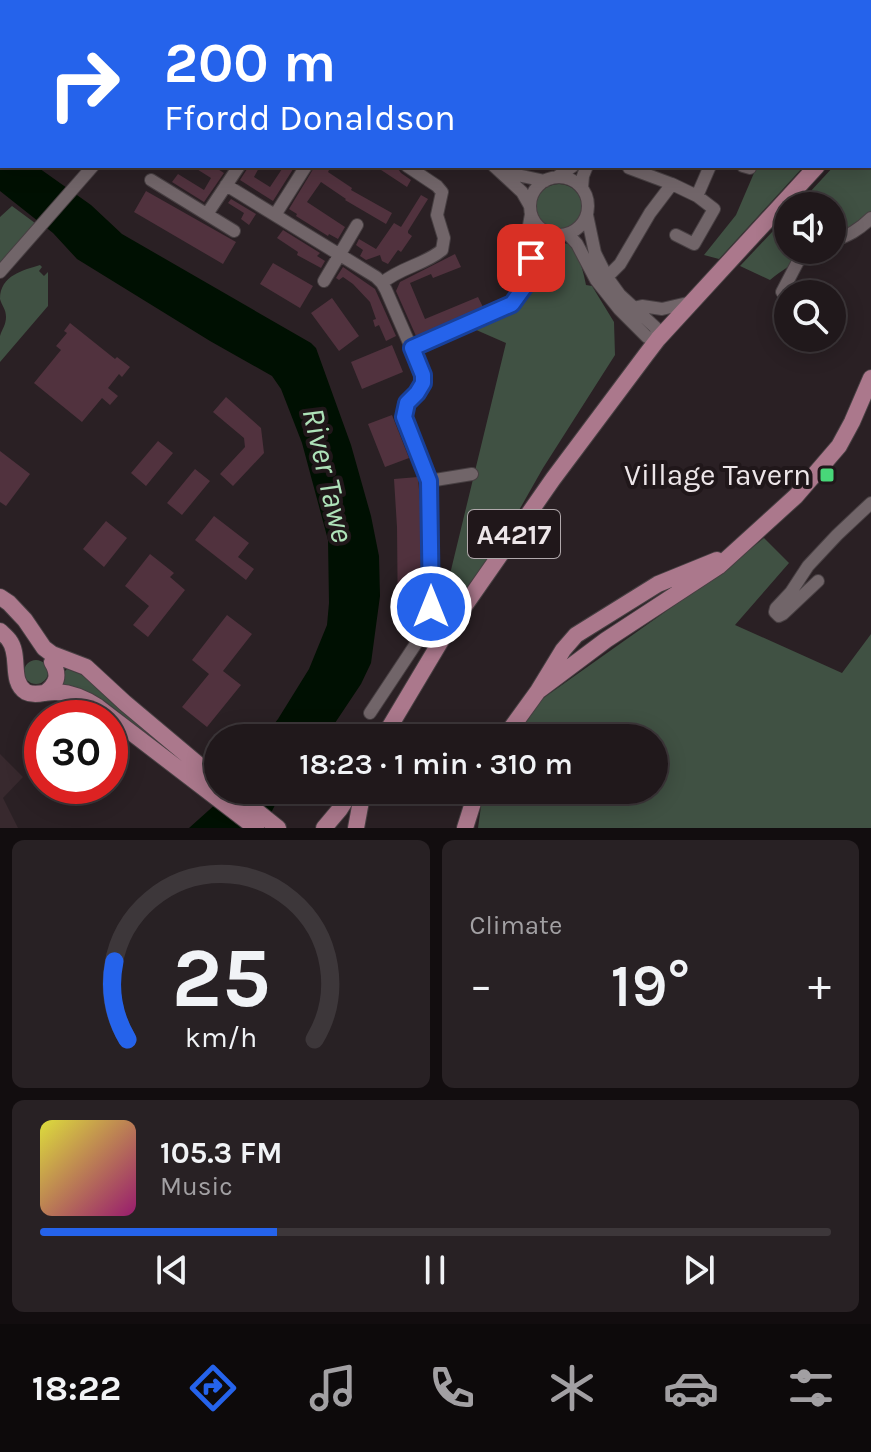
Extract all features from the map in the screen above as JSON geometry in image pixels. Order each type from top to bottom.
[{"type":"main road","name":"A4217","points":[[391,724],[445,634],[553,479],[658,339],[815,168]]},
{"type":"main road","points":[[514,724],[576,635],[658,584],[734,552],[796,496],[839,446],[868,398],[871,378]]},
{"type":"main road","points":[[0,597],[25,620],[44,648],[86,667],[256,828]]},
{"type":"main road","points":[[0,604],[57,671],[57,679],[45,693]]},
{"type":"main road","points":[[0,631],[13,646],[19,684],[25,691],[35,695],[57,692],[83,698],[204,774]]},
{"type":"main road","points":[[16,670],[26,656],[35,654],[73,668],[111,690]]},
{"type":"main road","points":[[248,804],[278,828]]},
{"type":"main road","points":[[324,828],[343,804]]},
{"type":"main road","points":[[356,828],[360,804]]},
{"type":"main road","points":[[465,828],[473,804]]},
{"type":"street","points":[[207,214],[233,168]]},
{"type":"street","points":[[275,215],[305,168]]},
{"type":"street","points":[[382,283],[393,273],[433,257],[442,250],[444,238],[437,215],[442,192],[410,168]]},
{"type":"street","points":[[498,168],[522,192],[539,228],[553,235]]},
{"type":"street","points":[[501,168],[517,175],[566,178],[582,188],[587,196],[587,215],[595,253],[607,277],[620,295],[656,328],[658,339],[647,337],[619,309],[596,280],[577,244],[568,234]]},
{"type":"street","points":[[531,258],[528,231],[534,191],[570,168]]},
{"type":"street","points":[[582,188],[586,168]]},
{"type":"street","points":[[629,168],[697,196],[714,209],[694,244],[676,235]]},
{"type":"street","points":[[697,196],[709,168]]},
{"type":"street","points":[[0,272],[89,171]]},
{"type":"street","points":[[151,180],[234,231]]},
{"type":"street","points":[[607,277],[620,264],[650,213],[672,184]]},
{"type":"street","points":[[226,185],[382,283],[423,375],[423,383],[407,403],[404,417],[429,481],[431,607],[427,627],[370,713]]},
{"type":"street","points":[[412,348],[512,304],[525,286],[531,258],[538,245],[553,235],[568,234],[577,229],[587,215]]},
{"type":"street","points":[[846,237],[871,218]]},
{"type":"street","points":[[324,281],[357,225]]},
{"type":"street","points":[[633,308],[662,309],[692,302]]},
{"type":"street","points":[[429,481],[472,474]]},
{"type":"street","points":[[818,581],[783,614],[779,616],[775,612],[808,566],[871,503]]},
{"type":"shaded area","points":[[0,754],[23,777],[3,798],[18,828],[0,828]]},
{"type":"green space","points":[[756,168],[802,168],[780,192],[774,192],[774,199],[719,259],[704,255],[736,215]]},
{"type":"green space","points":[[832,168],[871,168],[871,218],[846,233],[846,192],[810,192]]},
{"type":"green space","points":[[559,184],[575,191],[582,207],[575,223],[559,230],[543,223],[536,207],[543,191]]},
{"type":"green space","points":[[12,206],[35,223],[0,263],[0,217]]},
{"type":"green space","points":[[774,230],[774,264],[791,264],[770,280],[740,266]]},
{"type":"green space","points":[[561,243],[570,244],[580,263],[586,285],[592,286],[614,322],[615,355],[509,528],[442,629],[428,642],[443,603],[506,343],[474,329],[515,310],[531,291],[543,255]]},
{"type":"green space","points":[[40,265],[39,271],[44,276],[48,272],[48,306],[0,362],[0,336],[6,317],[0,299],[1,291],[14,275]]},
{"type":"green space","points":[[764,538],[789,563],[735,625],[842,673],[871,634],[871,828],[478,828],[481,804],[668,804],[668,724],[521,724],[535,704],[727,568]]},
{"type":"green space","points":[[36,660],[47,667],[48,672],[41,683],[36,684],[25,677],[24,672],[31,661]]},
{"type":"green space","points":[[67,669],[85,676],[113,700],[85,700],[63,686]]},
{"type":"green space","points":[[128,712],[204,776],[128,728]]},
{"type":"water","name":"River Tawe","points":[[0,168],[39,168],[91,205],[122,234],[316,348],[351,445],[379,556],[380,596],[371,663],[334,724],[274,724],[309,669],[327,625],[329,603],[328,540],[302,443],[281,389],[272,376],[77,259],[53,233],[0,191]]},
{"type":"water","points":[[216,804],[276,804],[269,817],[253,828],[189,828]]},
{"type":"building","points":[[195,168],[216,168],[224,173],[204,202],[172,182],[178,174],[204,190],[211,178]]},
{"type":"building","points":[[248,168],[259,168],[254,177],[270,187],[283,168],[294,168],[273,201],[240,180]]},
{"type":"building","points":[[314,168],[330,168],[328,172],[351,190],[392,213],[386,224],[321,182],[307,202],[345,227],[338,239],[328,236],[289,209]]},
{"type":"building","points":[[378,168],[397,168],[411,180],[407,187]]},
{"type":"building","points":[[146,191],[236,242],[223,264],[134,212]]},
{"type":"building","points":[[421,195],[428,199],[408,231],[412,236],[401,252],[398,250],[388,264],[382,261],[380,255],[366,260],[360,256],[363,250],[356,245],[359,239],[376,249],[394,223],[401,227]]},
{"type":"building","points":[[231,199],[256,214],[249,225],[241,219],[244,213],[228,203]]},
{"type":"building","points":[[283,230],[320,253],[317,256],[325,261],[321,268],[297,255],[298,252],[277,238]]},
{"type":"building","points":[[455,254],[461,267],[410,283],[425,319],[478,297],[483,307],[416,336],[396,291],[400,282]]},
{"type":"building","points":[[273,263],[313,286],[300,308],[260,284]]},
{"type":"building","points":[[343,267],[375,289],[396,336],[386,341],[379,325],[375,327],[373,320],[376,319],[370,302],[353,284],[343,277],[339,280],[336,278]]},
{"type":"building","points":[[332,298],[359,336],[339,351],[311,313]]},
{"type":"building","points":[[70,323],[115,359],[117,357],[130,367],[122,377],[119,374],[108,388],[118,396],[110,405],[102,398],[82,422],[34,383],[61,350],[56,346],[67,333],[64,331]]},
{"type":"building","points":[[392,345],[403,372],[362,389],[351,362]]},
{"type":"building","points":[[226,397],[261,428],[264,453],[233,486],[220,474],[245,447],[244,438],[213,412]]},
{"type":"building","points":[[392,415],[409,458],[385,467],[368,424]]},
{"type":"building","points":[[158,441],[173,453],[146,486],[131,473]]},
{"type":"building","points":[[0,451],[30,474],[6,506],[0,502]]},
{"type":"building","points":[[195,469],[210,481],[182,515],[167,503]]},
{"type":"building","points":[[418,477],[422,606],[416,628],[398,628],[394,479]]},
{"type":"building","points":[[214,516],[249,543],[238,557],[254,569],[246,580],[195,540]]},
{"type":"building","points":[[106,521],[127,538],[104,567],[83,549]]},
{"type":"building","points":[[150,554],[174,573],[170,577],[185,590],[148,637],[133,625],[149,606],[125,586]]},
{"type":"building","points":[[227,615],[252,634],[223,671],[241,685],[209,724],[204,725],[182,707],[209,674],[192,660]]},
{"type":"place","name":"Village Tavern","points":[[827,475]]},
{"type":"route","points":[[431,607],[429,481],[404,417],[407,403],[423,383],[412,348],[512,304],[525,286],[531,258]]}]
